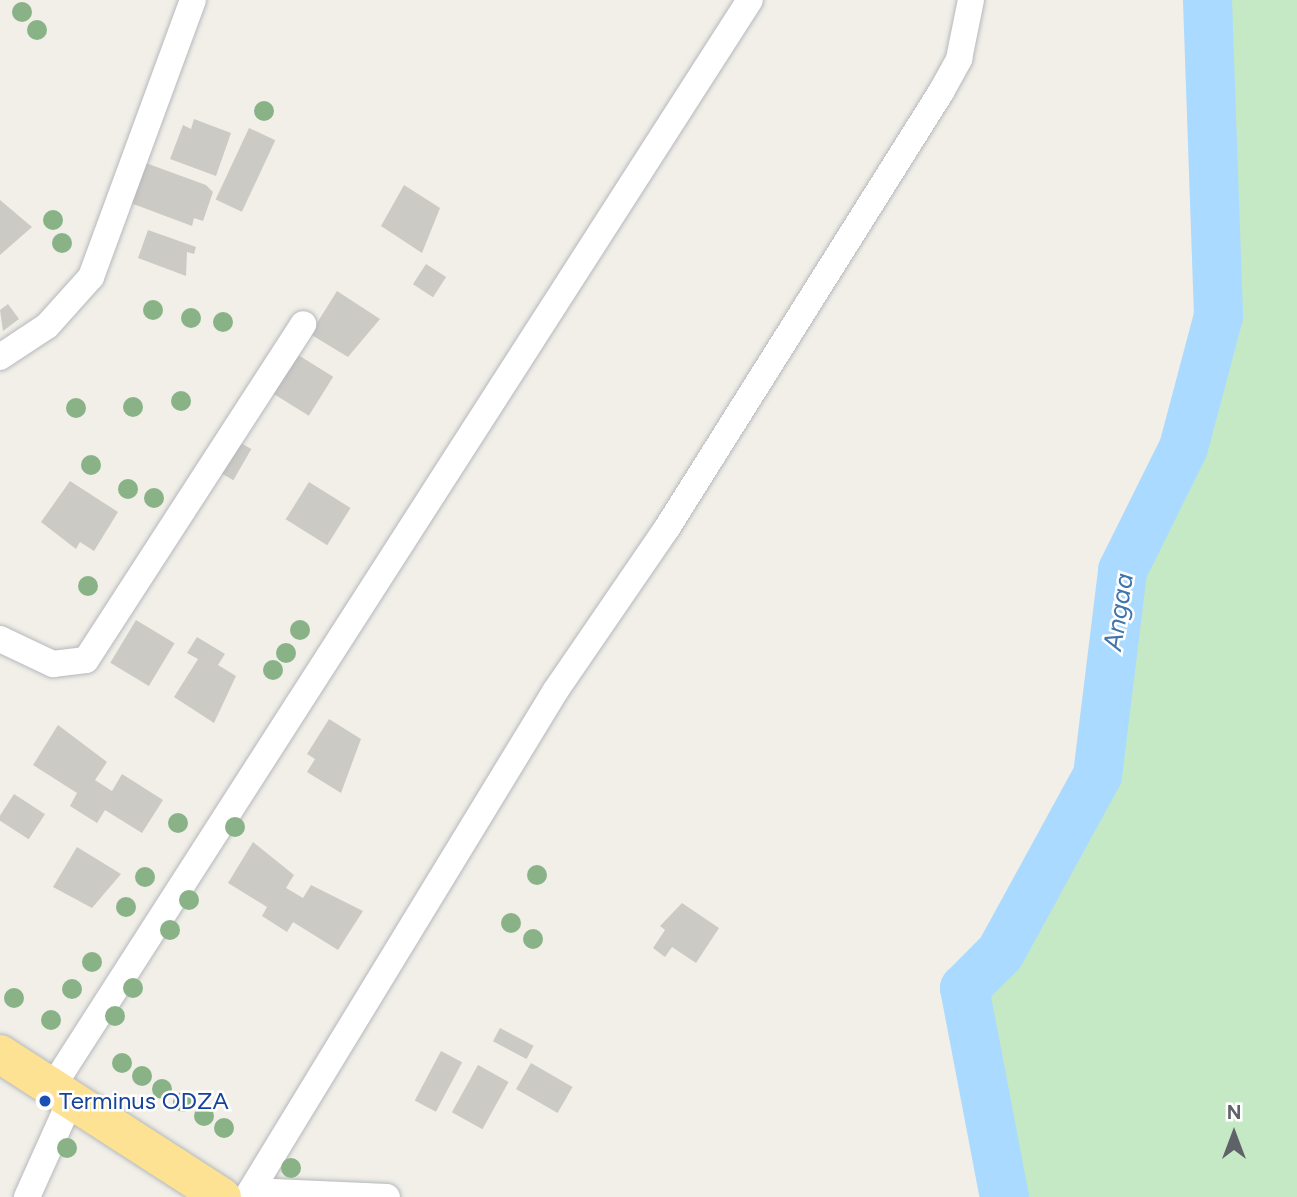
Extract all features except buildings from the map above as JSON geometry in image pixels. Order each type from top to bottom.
[{"type":"highway","points":[[0,1054],[240,1195]]},
{"type":"street","points":[[0,357],[47,326],[91,278],[193,0]]},
{"type":"street","points":[[27,1197],[62,1092],[750,0]]},
{"type":"street","points":[[240,1195],[556,690],[674,516],[941,92],[959,59],[971,0]]},
{"type":"street","points":[[0,639],[53,664],[86,660],[303,324]]},
{"type":"street","points":[[240,1195],[387,1197]]},
{"type":"green space","points":[[1207,0],[1297,0],[1297,1197],[998,1197],[964,988],[1000,952],[1097,775],[1122,570],[1183,447],[1218,315]]},
{"type":"waterway","name":"Angaa","points":[[1004,1197],[964,988],[1000,952],[1097,775],[1122,570],[1183,447],[1218,315],[1207,0]]},
{"type":"place","name":"Terminus ODZA","points":[[45,1101]]}]
